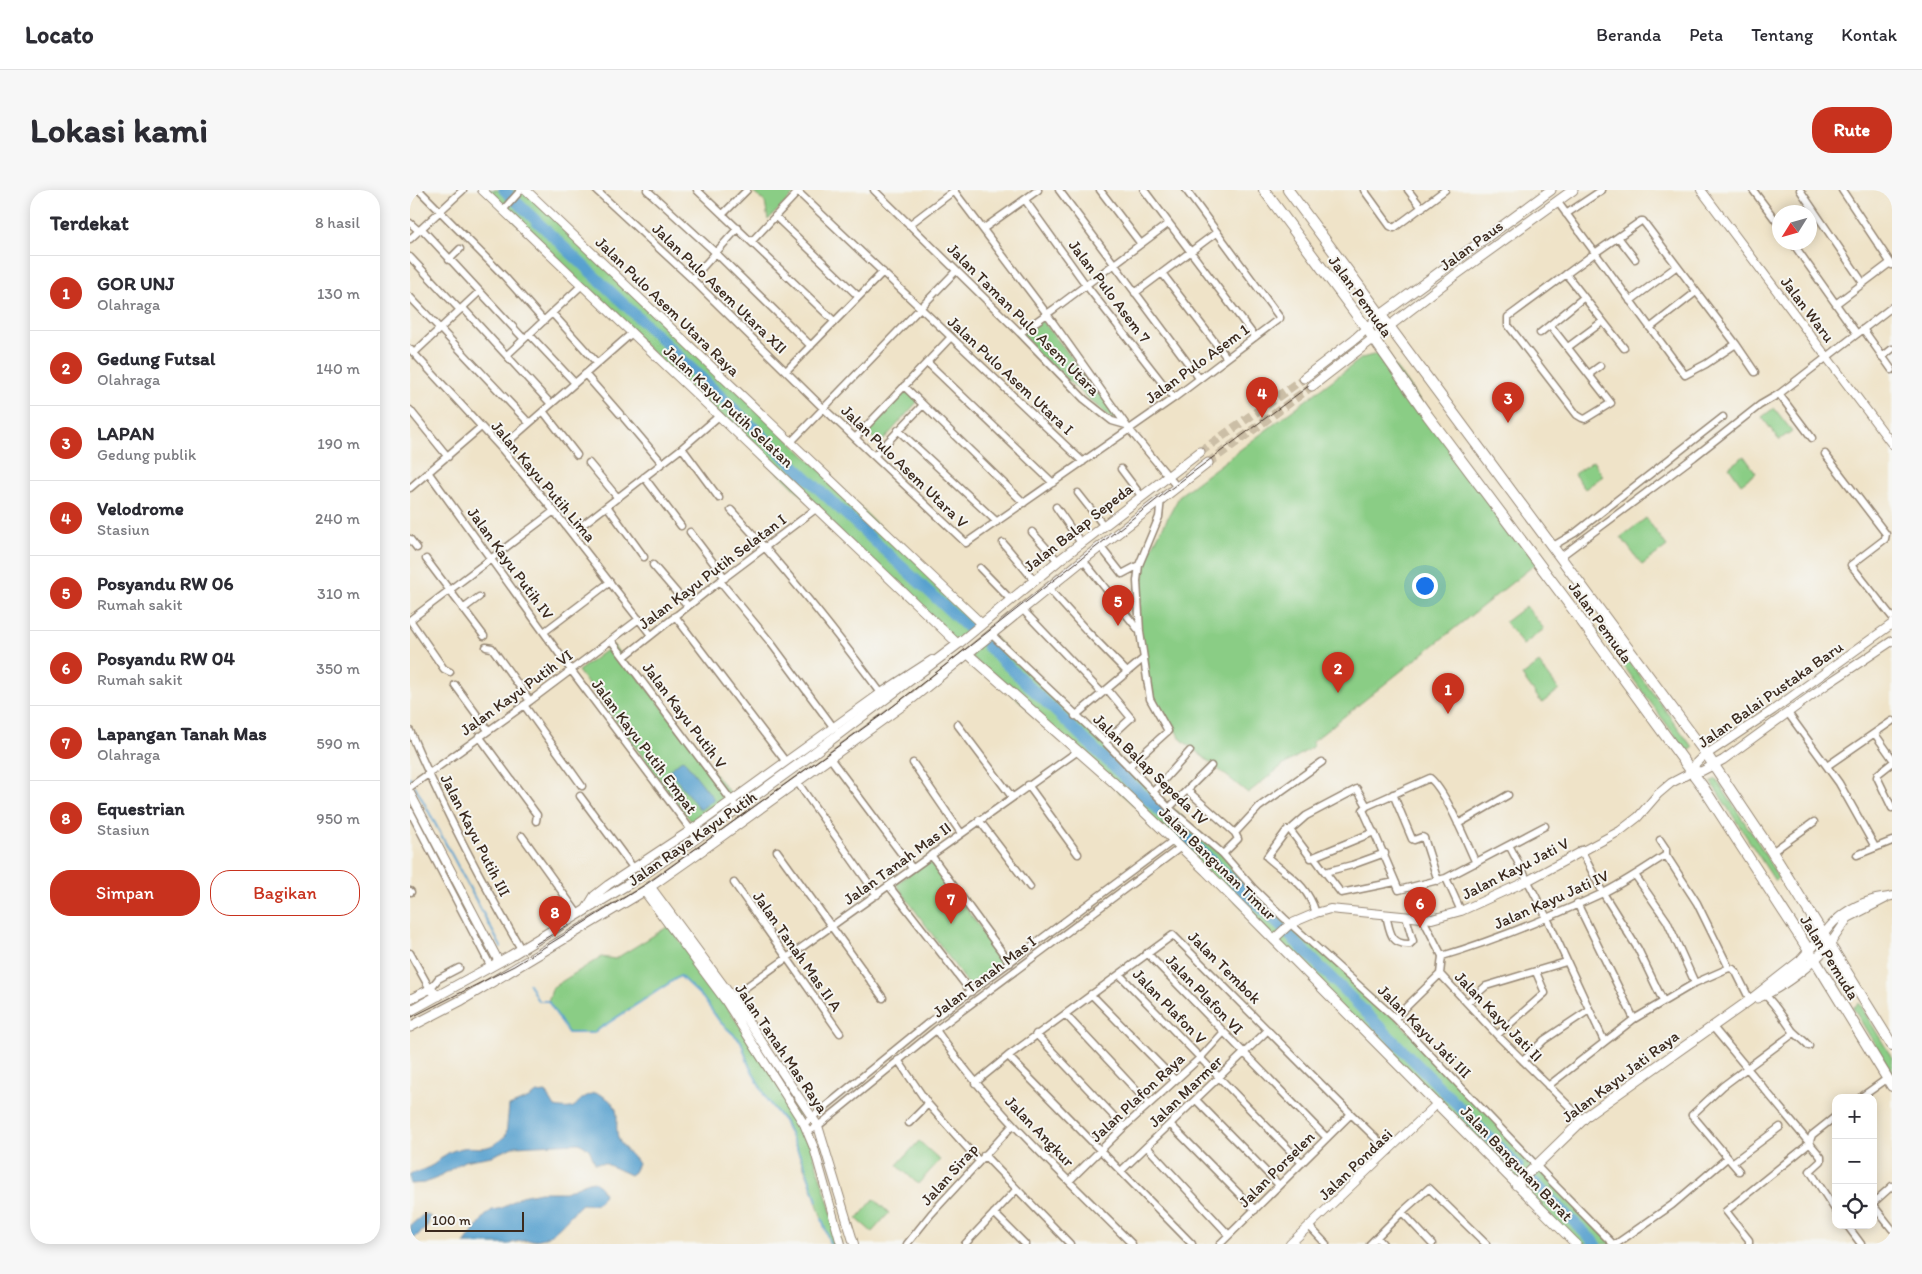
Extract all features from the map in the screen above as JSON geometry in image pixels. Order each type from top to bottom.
[{"type":"main road","name":"Jalan Pemuda","points":[[1264,190],[1367,329],[1428,416],[1692,772],[1812,956],[1890,1082]]},
{"type":"main road","name":"Jalan Pemuda","points":[[1288,190],[1707,755],[1772,852],[1892,1045]]},
{"type":"main road","name":"Jalan Paus","points":[[1381,315],[1551,190]]},
{"type":"main road","name":"Jalan Paus","points":[[1389,326],[1572,190]]},
{"type":"main road","points":[[1304,378],[1367,329],[1381,315]]},
{"type":"main road","points":[[1312,386],[1389,326]]},
{"type":"main road","name":"Jalan Balap Sepeda","points":[[960,641],[1058,561],[1200,452]]},
{"type":"main road","name":"Jalan Balap Sepeda","points":[[971,651],[1100,546],[1208,463]]},
{"type":"main road","points":[[1034,580],[1046,590]]},
{"type":"main road","name":"Jalan Raya Kayu Putih","points":[[410,1011],[501,962],[640,877],[697,838],[735,804],[803,761],[960,641]]},
{"type":"main road","name":"Jalan Raya Kayu Putih","points":[[410,1027],[462,1000],[647,888],[914,697],[971,651]]},
{"type":"main road","name":"Jalan Bangunan Timur","points":[[971,651],[1276,937],[1438,1103]]},
{"type":"main road","points":[[803,761],[811,772]]},
{"type":"main road","name":"Jalan Kayu Jati Raya","points":[[1750,1000],[1765,995],[1812,956],[1824,934]]},
{"type":"main road","name":"Jalan Kayu Jati Raya","points":[[1517,1184],[1583,1120],[1712,1026],[1830,944]]},
{"type":"main road","name":"Jalan Bangunan Barat","points":[[1438,1103],[1576,1244]]},
{"type":"street","points":[[419,190],[504,276],[544,320]]},
{"type":"street","points":[[410,240],[464,190]]},
{"type":"street","name":"Jalan Kayu Putih Selatan","points":[[482,190],[719,416],[960,641]]},
{"type":"street","name":"Jalan Pulo Asem Utara XII","points":[[596,190],[692,279],[823,407]]},
{"type":"street","points":[[647,190],[716,253],[811,346]]},
{"type":"street","points":[[697,190],[834,321]]},
{"type":"street","points":[[723,214],[747,190]]},
{"type":"street","name":"Jalan Taman Pulo Asem Utara","points":[[874,190],[1020,332],[1084,399],[1112,421],[1128,427]]},
{"type":"street","points":[[909,224],[955,190]]},
{"type":"street","name":"Jalan Taman Pulo Asem Utara","points":[[955,190],[1128,427],[1177,487]]},
{"type":"street","points":[[983,229],[1038,190]]},
{"type":"street","points":[[1059,190],[1199,378]]},
{"type":"street","points":[[1100,190],[1142,244]]},
{"type":"street","points":[[1144,190],[1255,337]]},
{"type":"street","points":[[1135,293],[1217,232],[1186,190]]},
{"type":"street","points":[[1364,190],[1392,228],[1396,228],[1445,190]]},
{"type":"street","points":[[1408,190],[1422,208]]},
{"type":"street","points":[[1566,214],[1602,190]]},
{"type":"street","name":"Jalan Waru","points":[[1701,190],[1892,444]]},
{"type":"street","points":[[1753,190],[1772,215]]},
{"type":"street","points":[[1800,190],[1863,283]]},
{"type":"street","points":[[1837,303],[1891,264],[1842,190]]},
{"type":"street","points":[[503,210],[522,191]]},
{"type":"street","name":"Jalan Pulo Asem Utara Raya","points":[[522,191],[791,442],[979,626]]},
{"type":"street","points":[[752,241],[797,191]]},
{"type":"street","name":"Jalan Pulo Asem Utara I","points":[[797,191],[1083,462]]},
{"type":"street","name":"Jalan Pulo Asem 7","points":[[1025,200],[1086,285],[1174,398]]},
{"type":"street","points":[[1557,201],[1686,375],[1736,344]]},
{"type":"street","points":[[775,216],[858,296]]},
{"type":"street","points":[[1550,325],[1611,403],[1585,418],[1582,418],[1508,325],[1508,317],[1594,253],[1643,221],[1755,372]]},
{"type":"street","points":[[410,223],[420,230],[479,292],[575,383]]},
{"type":"street","points":[[1020,332],[1169,223]]},
{"type":"street","points":[[692,279],[738,228]]},
{"type":"street","name":"Jalan Pulo Asem 1","points":[[968,542],[1054,483],[1128,427],[1174,398],[1280,318],[1217,232]]},
{"type":"street","points":[[1618,237],[1634,259]]},
{"type":"street","points":[[450,260],[460,249]]},
{"type":"street","points":[[1798,250],[1837,303],[1892,370]]},
{"type":"street","points":[[410,257],[551,404]]},
{"type":"street","points":[[1630,301],[1677,266]]},
{"type":"street","points":[[791,442],[956,270]]},
{"type":"street","points":[[786,371],[883,272]]},
{"type":"street","points":[[1162,273],[1227,358]]},
{"type":"street","points":[[1566,274],[1624,348]]},
{"type":"street","points":[[506,355],[582,285]]},
{"type":"street","points":[[412,351],[441,328],[479,292]]},
{"type":"street","points":[[1650,328],[1696,292]]},
{"type":"street","points":[[410,297],[529,423]]},
{"type":"street","points":[[1540,333],[1584,298]]},
{"type":"street","points":[[1560,557],[1760,405],[1779,394],[1892,307]]},
{"type":"street","points":[[552,313],[598,363]]},
{"type":"street","points":[[1568,347],[1602,322]]},
{"type":"street","points":[[501,448],[632,333]]},
{"type":"street","points":[[856,437],[951,337]]},
{"type":"street","points":[[1882,357],[1892,349]]},
{"type":"street","name":"Jalan Kayu Putih Lima","points":[[412,351],[501,448],[572,533],[651,635]]},
{"type":"street","points":[[928,363],[1054,483]]},
{"type":"street","points":[[1589,374],[1600,366]]},
{"type":"street","points":[[585,374],[662,463]]},
{"type":"street","points":[[904,386],[1024,503]]},
{"type":"street","points":[[1779,394],[1812,438]]},
{"type":"street","points":[[875,455],[922,404]]},
{"type":"street","name":"Jalan Pulo Asem Utara V","points":[[823,407],[964,542],[968,542]]},
{"type":"street","points":[[410,410],[448,457]]},
{"type":"street","points":[[543,411],[577,454]]},
{"type":"street","points":[[572,533],[682,448],[719,416]]},
{"type":"street","points":[[1553,546],[1570,536],[1723,417]]},
{"type":"street","points":[[410,488],[481,427]]},
{"type":"street","points":[[898,430],[997,522]]},
{"type":"street","points":[[1685,447],[1694,457]]},
{"type":"street","points":[[682,448],[719,498]]},
{"type":"street","points":[[1825,454],[1886,534],[1885,539],[1851,565],[1892,617]]},
{"type":"street","points":[[589,463],[618,498]]},
{"type":"street","points":[[1121,469],[1142,497]]},
{"type":"street","name":"Jalan Kayu Putih IV","points":[[428,472],[571,670]]},
{"type":"street","points":[[644,477],[681,526]]},
{"type":"street","points":[[1078,493],[1104,526]]},
{"type":"street","points":[[1128,767],[1168,731],[1150,699],[1140,632],[1138,581],[1139,565],[1159,517],[1161,499]]},
{"type":"street","points":[[607,506],[644,556]]},
{"type":"street","points":[[1056,507],[1081,543]]},
{"type":"street","name":"Jalan Kayu Putih Selatan I","points":[[624,657],[722,579],[817,508]]},
{"type":"street","points":[[731,510],[766,547],[816,608],[881,693]]},
{"type":"street","points":[[450,672],[444,669],[410,620],[554,511]]},
{"type":"street","points":[[690,532],[722,579],[834,728]]},
{"type":"street","points":[[1032,532],[1058,561]]},
{"type":"street","points":[[1570,536],[1578,545]]},
{"type":"street","points":[[410,539],[417,548]]},
{"type":"street","points":[[1003,543],[1021,562],[1034,580]]},
{"type":"street","points":[[1100,546],[1122,574],[1139,565]]},
{"type":"street","points":[[426,559],[484,636]]},
{"type":"street","points":[[1083,560],[1140,632]]},
{"type":"street","points":[[653,565],[688,606]]},
{"type":"street","points":[[980,568],[1010,599]]},
{"type":"street","points":[[544,632],[610,582]]},
{"type":"street","points":[[1046,590],[1128,672]]},
{"type":"street","points":[[463,609],[479,597]]},
{"type":"street","name":"Jalan Balap Sepeda IV","points":[[1022,609],[1131,718],[1105,742]]},
{"type":"street","points":[[675,616],[786,762]]},
{"type":"street","name":"Jalan Kayu Putih VI","points":[[411,788],[426,774],[527,703],[639,619]]},
{"type":"street","name":"Jalan Balai Pustaka Baru","points":[[1890,642],[1826,685],[1714,766],[1702,771],[1692,772],[1696,763],[1892,624]]},
{"type":"street","points":[[1881,633],[1890,642]]},
{"type":"street","name":"Jalan Balap Sepeda IV","points":[[989,637],[1105,742],[1169,808],[1223,854],[1289,924]]},
{"type":"street","name":"Jalan Kayu Putih V","points":[[611,640],[735,804]]},
{"type":"street","points":[[486,647],[492,648],[582,786]]},
{"type":"street","name":"Jalan Raya Kayu Putih","points":[[586,909],[594,896],[608,885],[691,830],[735,804],[786,762],[881,693],[920,666],[945,653]]},
{"type":"street","points":[[1075,716],[1144,658]]},
{"type":"street","name":"Jalan Kayu Putih Empat","points":[[571,670],[697,838]]},
{"type":"street","points":[[1820,676],[1826,685]]},
{"type":"street","points":[[455,685],[488,730]]},
{"type":"street","points":[[1788,713],[1827,766],[1875,847]]},
{"type":"street","points":[[1827,766],[1892,721]]},
{"type":"street","points":[[957,724],[1012,797]]},
{"type":"street","name":"Jalan Kayu Putih III","points":[[410,731],[426,774],[521,949]]},
{"type":"street","points":[[1875,734],[1892,758]]},
{"type":"street","points":[[479,736],[536,815],[536,821]]},
{"type":"street","name":"Jalan Tanah Mas II","points":[[732,997],[1078,751]]},
{"type":"street","points":[[1153,792],[1190,752]]},
{"type":"street","points":[[833,762],[912,868]]},
{"type":"street","points":[[913,762],[961,833]]},
{"type":"street","points":[[1235,833],[1259,807],[1322,762]]},
{"type":"street","points":[[1892,763],[1877,775],[1892,808]]},
{"type":"street","points":[[1169,808],[1211,766]]},
{"type":"street","name":"Jalan Kayu Jati V","points":[[1276,937],[1289,924],[1330,909],[1423,920],[1442,918],[1461,911],[1526,881],[1628,825],[1670,783],[1692,772]]},
{"type":"street","points":[[1476,863],[1458,824],[1436,784],[1430,778],[1367,806],[1363,810],[1373,832],[1376,834],[1398,889],[1402,891],[1446,878],[1476,863],[1545,826]]},
{"type":"street","points":[[1028,785],[1078,854]]},
{"type":"street","points":[[800,786],[877,895]]},
{"type":"street","points":[[411,788],[501,962]]},
{"type":"street","points":[[1316,913],[1304,887],[1267,856],[1286,831],[1290,830],[1306,816],[1357,788],[1367,806]]},
{"type":"street","points":[[1188,791],[1235,833],[1238,839],[1223,854]]},
{"type":"street","points":[[1393,794],[1412,839],[1424,838],[1438,881]]},
{"type":"street","points":[[1458,824],[1508,795]]},
{"type":"street","points":[[580,796],[634,869]]},
{"type":"street","points":[[410,811],[501,962]]},
{"type":"street","points":[[979,820],[1030,887]]},
{"type":"street","points":[[1772,852],[1814,822]]},
{"type":"street","points":[[1290,830],[1309,857],[1314,857],[1373,832]]},
{"type":"street","points":[[522,836],[578,914]]},
{"type":"street","points":[[1660,840],[1666,849],[1666,855],[1697,903],[1729,968],[1736,972],[1750,1000]]},
{"type":"street","points":[[1857,855],[1892,841]]},
{"type":"street","name":"Jalan Tanah Mas I","points":[[804,1124],[922,1029],[1010,962],[1178,844]]},
{"type":"street","name":"Jalan Tanah Mas I","points":[[808,1132],[818,1126],[936,1030],[1178,844]]},
{"type":"street","points":[[1509,845],[1526,881],[1547,918],[1604,1041]]},
{"type":"street","points":[[1581,850],[1603,893],[1638,948],[1663,1002]]},
{"type":"street","points":[[777,851],[883,998]]},
{"type":"street","points":[[1326,872],[1384,853]]},
{"type":"street","points":[[931,855],[1010,962]]},
{"type":"street","name":"Jalan Kayu Jati IV","points":[[1442,956],[1486,942],[1603,893],[1666,855]]},
{"type":"street","points":[[1314,857],[1322,871],[1326,872],[1341,894],[1396,882]]},
{"type":"street","points":[[1635,875],[1667,921],[1695,983]]},
{"type":"street","points":[[1446,878],[1461,911]]},
{"type":"street","name":"Jalan Tanah Mas II A","points":[[734,883],[840,1034]]},
{"type":"street","points":[[889,886],[970,992]]},
{"type":"street","name":"Jalan Tanah Mas Raya","points":[[647,888],[732,997],[818,1126],[854,1244]]},
{"type":"street","name":"Jalan Tanah Mas Raya","points":[[647,888],[724,1000],[804,1124],[841,1244]]},
{"type":"street","points":[[1824,934],[1833,921],[1852,907],[1890,896]]},
{"type":"street","points":[[1830,944],[1848,918],[1890,896]]},
{"type":"street","points":[[1577,903],[1634,1019]]},
{"type":"street","points":[[1386,915],[1392,936],[1397,943],[1401,944],[1410,944],[1413,940],[1406,917]]},
{"type":"street","points":[[1423,920],[1442,956],[1440,974]]},
{"type":"street","name":"Jalan Kayu Jati III","points":[[1289,924],[1395,1018],[1535,1165],[1614,1244]]},
{"type":"street","name":"Jalan Tembok","points":[[975,1083],[1036,1034],[1174,935],[1350,1114],[1390,1151]]},
{"type":"street","points":[[410,952],[430,989],[439,996]]},
{"type":"street","name":"Jalan Plafon VI","points":[[1147,954],[1327,1138]]},
{"type":"street","points":[[1467,1003],[1483,987],[1566,962]]},
{"type":"street","points":[[410,999],[430,989],[438,979],[459,968]]},
{"type":"street","points":[[1548,1086],[1634,1019],[1695,983],[1729,968]]},
{"type":"street","points":[[1497,1035],[1545,993],[1536,972]]},
{"type":"street","name":"Jalan Plafon V","points":[[1120,974],[1302,1163]]},
{"type":"street","name":"Jalan Kayu Jati II","points":[[1395,1018],[1440,974],[1497,1035],[1583,1120]]},
{"type":"street","points":[[1091,994],[1175,1080]]},
{"type":"street","points":[[1765,995],[1774,1003],[1794,1033],[1800,1036],[1809,1046]]},
{"type":"street","points":[[1523,1061],[1544,1040],[1589,1010]]},
{"type":"street","points":[[1065,1014],[1149,1104]]},
{"type":"street","points":[[1712,1026],[1822,1158],[1811,1169],[1810,1173],[1832,1205]]},
{"type":"street","name":"Jalan Angkur","points":[[936,1030],[975,1083],[1013,1125],[1132,1244]]},
{"type":"street","name":"Jalan Marmer","points":[[1121,1171],[1268,1030]]},
{"type":"street","name":"Jalan Plafon Raya","points":[[1069,1181],[1124,1127],[1201,1057],[1223,1033]]},
{"type":"street","points":[[1738,1171],[1692,1115],[1710,1097],[1794,1033]]},
{"type":"street","points":[[1036,1034],[1124,1127]]},
{"type":"street","points":[[1008,1056],[1192,1244]]},
{"type":"street","points":[[898,1060],[928,1104],[1070,1244]]},
{"type":"street","points":[[1868,1094],[1890,1082]]},
{"type":"street","points":[[1196,1100],[1279,1185]]},
{"type":"street","name":"Jalan Pondasi","points":[[1290,1244],[1390,1151],[1438,1103]]},
{"type":"street","points":[[909,1123],[928,1104]]},
{"type":"street","name":"Jalan Porselen","points":[[1220,1244],[1350,1114]]},
{"type":"street","points":[[1749,1244],[1749,1240],[1726,1211],[1809,1144],[1812,1135],[1832,1119]]},
{"type":"street","points":[[1170,1124],[1255,1210]]},
{"type":"street","name":"Jalan Sirap","points":[[907,1244],[930,1214],[1013,1125]]},
{"type":"street","points":[[1614,1244],[1679,1200],[1699,1180],[1780,1127]]},
{"type":"street","points":[[1147,1147],[1229,1236]]},
{"type":"street","points":[[1877,1200],[1892,1186]]},
{"type":"street","points":[[1370,1244],[1402,1212],[1430,1188],[1486,1244]]},
{"type":"street","points":[[969,1243],[994,1212],[1016,1190]]},
{"type":"street","points":[[1877,1209],[1892,1229]]},
{"type":"street","points":[[994,1212],[1026,1244]]},
{"type":"street","points":[[1402,1212],[1432,1244]]},
{"type":"street","points":[[1310,1227],[1326,1244]]},
{"type":"street","points":[[1850,1229],[1861,1244]]},
{"type":"street","points":[[1377,1237],[1383,1244]]},
{"type":"green space","points":[[482,190],[526,190],[981,623],[958,644]]},
{"type":"green space","points":[[752,190],[794,190],[796,192],[768,220],[765,202]]},
{"type":"green space","points":[[1041,319],[1124,423],[1110,418],[1017,335]]},
{"type":"green space","points":[[1384,352],[1538,562],[1312,742],[1314,746],[1282,766],[1248,793],[1182,740],[1155,701],[1138,638],[1141,592],[1148,555],[1180,495],[1362,358]]},
{"type":"green space","points":[[906,389],[918,401],[880,444],[866,432]]},
{"type":"green space","points":[[1774,408],[1792,431],[1779,440],[1762,417]]},
{"type":"green space","points":[[1744,456],[1756,473],[1741,484],[1729,467]]},
{"type":"green space","points":[[1593,461],[1603,476],[1585,489],[1574,474]]},
{"type":"green space","points":[[1646,518],[1667,546],[1642,565],[1621,537]]},
{"type":"green space","points":[[1526,606],[1544,629],[1523,645],[1505,622]]},
{"type":"green space","points":[[1604,627],[1693,748],[1687,752],[1598,631]]},
{"type":"green space","points":[[991,634],[1128,767],[1223,854],[1253,888],[1395,1018],[1613,1244],[1576,1244],[1206,871],[968,654]]},
{"type":"green space","points":[[613,645],[737,802],[697,829],[578,671]]},
{"type":"green space","points":[[1539,663],[1559,690],[1542,703],[1522,676]]},
{"type":"green space","points":[[1716,779],[1759,844],[1778,878],[1775,881],[1711,782]]},
{"type":"green space","points":[[930,859],[1006,963],[971,988],[896,884]]},
{"type":"green space","points":[[669,926],[710,981],[804,1124],[841,1244],[830,1244],[809,1179],[785,1121],[767,1100],[748,1063],[741,1041],[720,1022],[703,998],[680,976],[593,1033],[568,1033],[548,1001],[553,987],[601,957],[615,959]]},
{"type":"green space","points":[[1859,1003],[1892,1058],[1892,1073],[1853,1008]]},
{"type":"green space","points":[[919,1141],[940,1160],[918,1184],[897,1165]]},
{"type":"green space","points":[[874,1199],[889,1213],[872,1232],[857,1219]]},
{"type":"water","points":[[683,759],[714,799],[700,810],[669,770]]},
{"type":"water","points":[[546,1092],[555,1107],[573,1107],[593,1093],[599,1094],[610,1101],[616,1111],[619,1140],[638,1164],[634,1172],[630,1175],[604,1163],[595,1163],[589,1149],[579,1143],[515,1146],[492,1156],[464,1161],[437,1178],[425,1183],[410,1184],[410,1174],[433,1165],[451,1152],[469,1147],[492,1146],[498,1142],[506,1135],[509,1106],[537,1093]]},
{"type":"water","points":[[594,1181],[604,1194],[600,1200],[593,1204],[582,1204],[559,1227],[544,1238],[509,1244],[464,1244],[485,1216],[492,1210],[502,1208],[521,1196],[540,1192],[565,1192]]},
{"type":"water","points":[[424,1214],[430,1216],[427,1227],[410,1242],[411,1225]]},
{"type":"waterway","points":[[504,190],[828,498],[968,628]]},
{"type":"waterway","points":[[987,646],[1283,929],[1518,1166]]},
{"type":"waterway","points":[[410,777],[413,782]]},
{"type":"waterway","points":[[415,786],[501,947]]},
{"type":"waterway","points":[[529,984],[538,1001],[548,1001],[568,1033],[593,1033],[680,976],[703,998],[720,1022],[741,1041],[748,1063],[767,1100],[784,1121],[805,1166],[817,1201]]},
{"type":"waterway","points":[[1534,1182],[1596,1244]]},
{"type":"waterway","points":[[822,1219],[830,1244]]},
{"type":"tunnel","points":[[1200,452],[1304,378]]},
{"type":"tunnel","points":[[1208,463],[1312,386]]},
{"type":"tram line","points":[[410,1018],[514,966],[648,883],[883,714],[1165,493],[1310,385]]},
{"type":"tram line","points":[[534,945],[568,925]]},
{"type":"place","name":"Velodrome","points":[[1262,418]]},
{"type":"place","name":"LAPAN","points":[[1508,423]]},
{"type":"place","name":"Posyandu RW 06","points":[[1118,626]]},
{"type":"place","name":"Gedung Futsal","points":[[1338,693]]},
{"type":"place","name":"GOR UNJ","points":[[1448,714]]},
{"type":"place","name":"Lapangan Tanah Mas","points":[[951,924]]},
{"type":"place","name":"Posyandu RW 04","points":[[1420,928]]},
{"type":"place","name":"Equestrian","points":[[555,937]]}]
